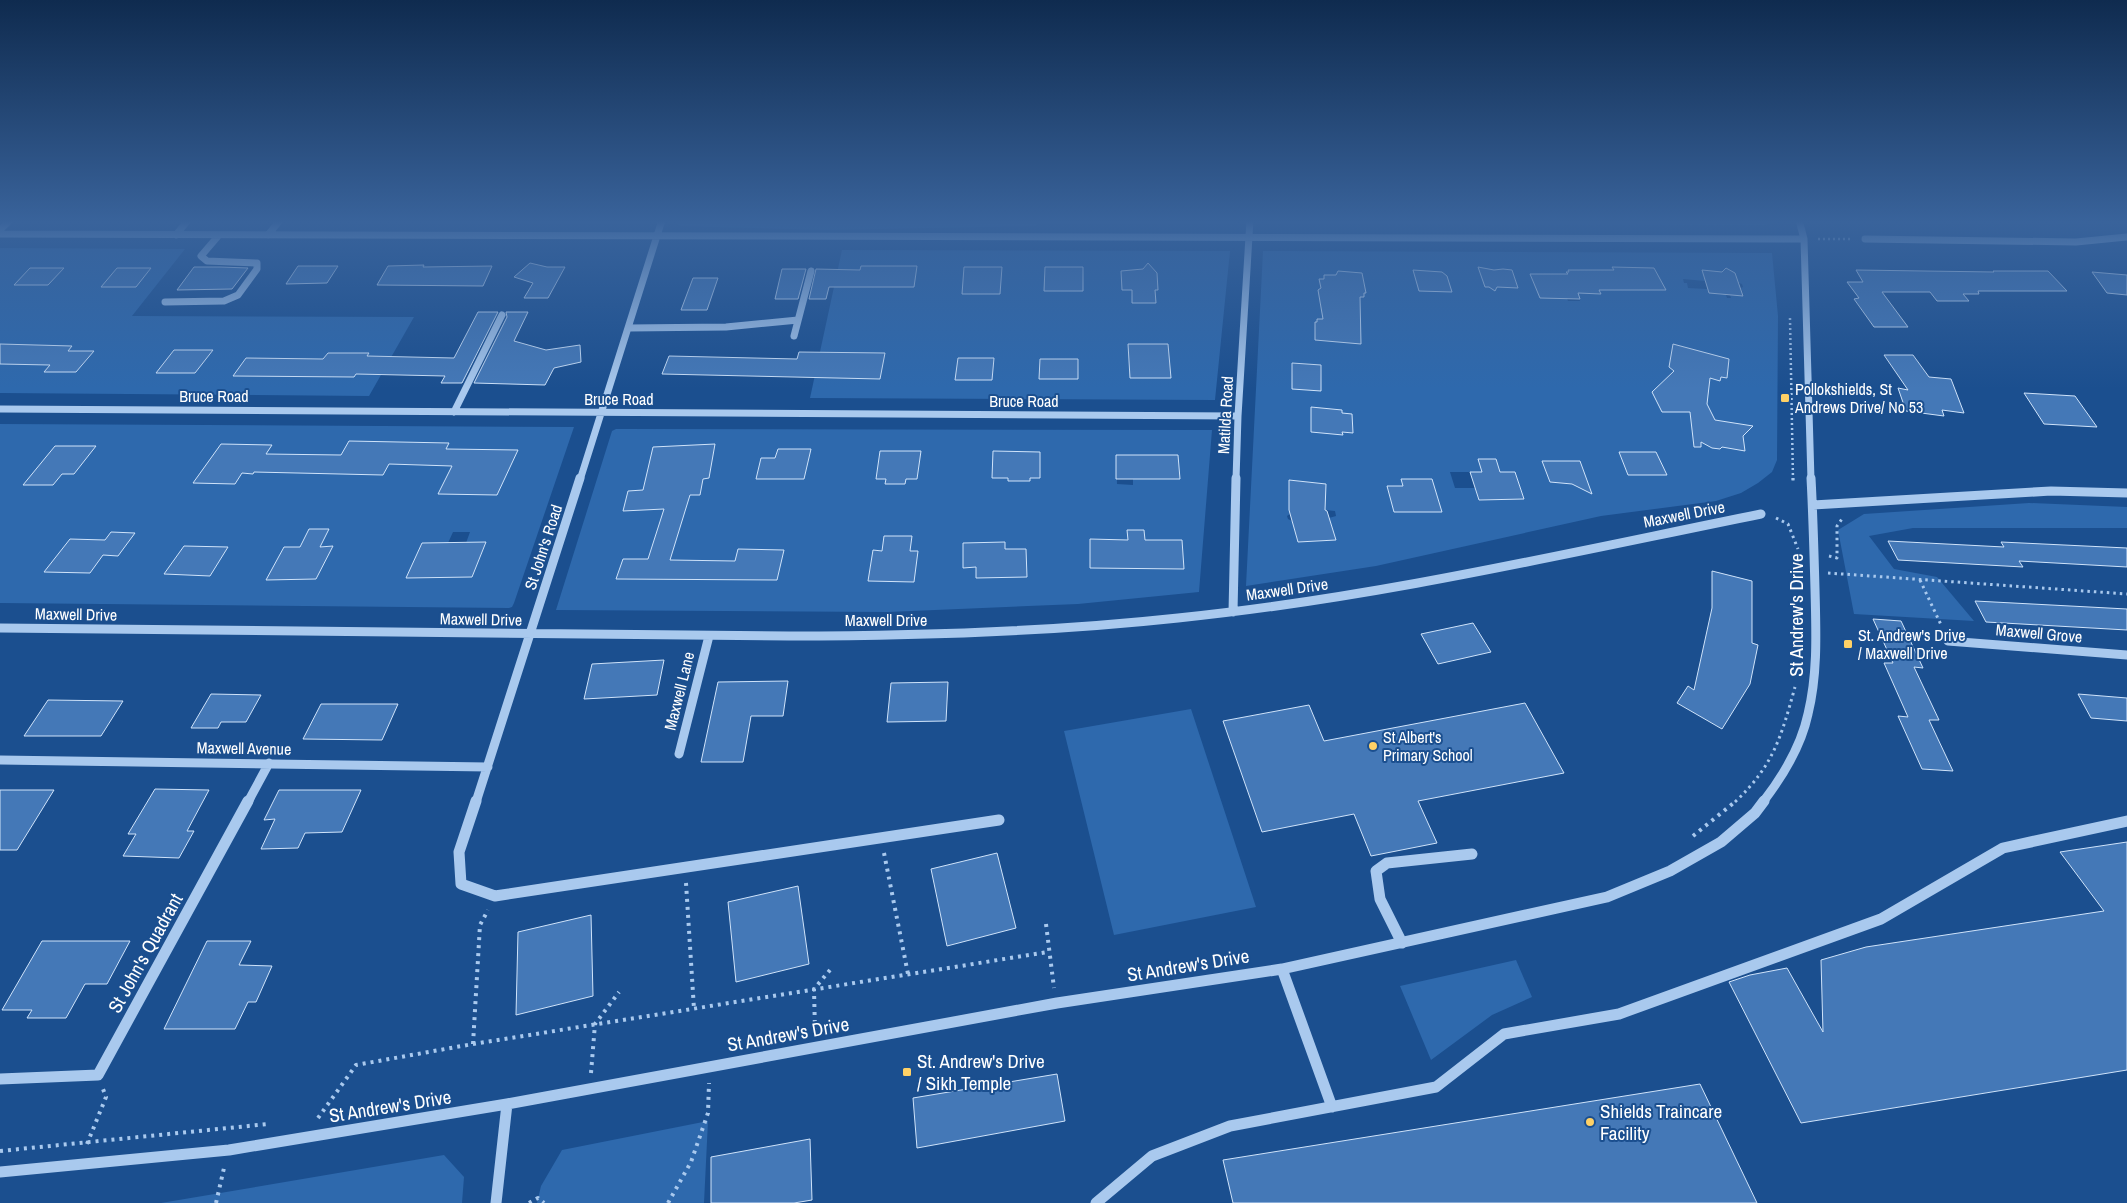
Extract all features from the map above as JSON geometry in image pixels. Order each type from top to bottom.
[{"type":"street","points":[[165,302],[224,301],[238,295],[252,276]]},
{"type":"street","name":"St John's Road","points":[[495,896],[461,884],[459,852],[531,635],[645,276]]},
{"type":"street","points":[[794,336],[810,276]]},
{"type":"street","name":"Matilda Road","points":[[1233,612],[1238,416],[1247,276]]},
{"type":"street","name":"St Andrew's Drive","points":[[0,1172],[229,1150],[589,1090],[1057,1003],[1282,968],[1607,897],[1670,871],[1721,842],[1755,813],[1778,783],[1795,752],[1808,716],[1815,677],[1816,630],[1805,276]]},
{"type":"street","points":[[454,412],[502,315]]},
{"type":"street","points":[[629,328],[726,327],[798,320]]},
{"type":"street","name":"Bruce Road","points":[[0,409],[1238,416]]},
{"type":"street","points":[[1813,506],[2051,491],[2127,493]]},
{"type":"street","name":"Maxwell Drive","points":[[0,628],[709,636],[951,635],[1098,626],[1233,612],[1375,591],[1761,514]]},
{"type":"street","name":"Maxwell Lane","points":[[679,754],[709,636]]},
{"type":"street","name":"Maxwell Grove","points":[[1948,641],[2127,655]]},
{"type":"street","name":"Maxwell Avenue","points":[[0,760],[488,766]]},
{"type":"street","name":"St John's Quadrant","points":[[98,1075],[269,763]]},
{"type":"street","points":[[495,896],[999,820]]},
{"type":"street","points":[[1096,1203],[1152,1156],[1230,1126],[1436,1087],[1504,1034],[1619,1014],[1881,919],[2003,848],[2127,821]]},
{"type":"street","points":[[1402,943],[1375,882],[1376,871],[1388,863],[1472,854]]},
{"type":"street","points":[[1282,968],[1332,1107]]},
{"type":"street","points":[[0,1079],[98,1075]]},
{"type":"street","points":[[496,1203],[508,1104]]},
{"type":"path","points":[[1790,317],[1794,491]]},
{"type":"path","points":[[1796,529],[1798,558]]},
{"type":"path","points":[[1814,572],[2127,594]]},
{"type":"path","points":[[1920,580],[1948,641]]},
{"type":"path","points":[[1691,838],[1727,810],[1757,779],[1779,741],[1797,681]]},
{"type":"path","points":[[881,837],[908,974]]},
{"type":"path","points":[[685,867],[694,1009]]},
{"type":"path","points":[[473,1044],[480,925],[495,896]]},
{"type":"path","points":[[1046,924],[1048,952],[1057,1003]]},
{"type":"path","points":[[303,1138],[356,1065],[473,1044],[1048,952]]},
{"type":"path","points":[[816,1047],[814,989],[830,970]]},
{"type":"path","points":[[589,1090],[596,1024],[619,992]]},
{"type":"path","points":[[668,1203],[691,1162],[708,1113],[709,1067]]},
{"type":"path","points":[[78,1165],[106,1097],[98,1075]]},
{"type":"path","points":[[317,1119],[325,1118]]},
{"type":"path","points":[[0,1151],[278,1123]]},
{"type":"path","points":[[216,1203],[229,1150]]},
{"type":"path","points":[[528,1203],[538,1198],[544,1203]]},
{"type":"shaded area","points":[[0,276],[164,276],[132,316],[414,317],[369,396],[0,393]]},
{"type":"shaded area","points":[[836,276],[859,276],[857,287],[888,276],[1227,276],[1215,400],[810,398]]},
{"type":"shaded area","points":[[1262,276],[1566,276],[1548,287],[1536,287],[1540,298],[1557,298],[1565,293],[1568,301],[1580,301],[1578,293],[1601,294],[1598,286],[1580,276],[1704,276],[1705,281],[1683,279],[1684,283],[1687,283],[1688,288],[1707,289],[1709,293],[1726,295],[1727,298],[1731,298],[1730,295],[1744,296],[1741,288],[1743,287],[1742,284],[1739,283],[1736,276],[1774,276],[1778,316],[1777,460],[1772,472],[1758,483],[1741,493],[1716,501],[1601,516],[1376,566],[1246,586]],"holes":[[[1478,459],[1496,459],[1500,472],[1514,472],[1524,499],[1479,500],[1475,488],[1455,488],[1450,472],[1482,472]],[[1289,480],[1325,484],[1325,510],[1335,511],[1336,516],[1329,518],[1336,540],[1298,542],[1292,521],[1287,516],[1290,514]]]},
{"type":"shaded area","points":[[0,424],[574,427],[514,603],[509,608],[0,603]],"holes":[[[412,442],[449,443],[437,465],[400,465]],[[453,532],[470,532],[466,543],[486,543],[472,577],[407,578],[422,543],[448,543]]]},
{"type":"shaded area","points":[[616,429],[1212,430],[1199,592],[1078,604],[888,612],[556,610],[612,431]],"holes":[[[1116,455],[1178,455],[1180,479],[1133,479],[1133,485],[1117,484]],[[1128,530],[1144,530],[1145,540],[1182,540],[1184,568],[1090,568],[1090,539],[1128,540]]]},
{"type":"shaded area","points":[[2029,503],[2127,507],[2127,528],[1913,528],[1869,536],[1894,569],[1937,577],[1974,621],[1854,614],[1838,530],[1864,514]]},
{"type":"shaded area","points":[[1191,709],[1256,907],[1114,935],[1064,731]]},
{"type":"shaded area","points":[[1516,960],[1532,997],[1492,1015],[1431,1060],[1400,986]]},
{"type":"shaded area","points":[[708,1121],[704,1203],[537,1203],[541,1186],[562,1150]]},
{"type":"shaded area","points":[[444,1155],[464,1177],[462,1203],[161,1203]]},
{"type":"building","points":[[22,276],[56,276],[48,285],[14,285]]},
{"type":"building","points":[[110,276],[145,276],[136,287],[101,287]]},
{"type":"building","points":[[187,276],[242,276],[232,289],[177,290]]},
{"type":"building","points":[[291,276],[331,276],[327,283],[286,284]]},
{"type":"building","points":[[382,276],[487,276],[483,286],[377,285]]},
{"type":"building","points":[[560,276],[548,298],[524,298],[533,283],[514,277]]},
{"type":"building","points":[[780,276],[804,276],[798,299],[775,299]]},
{"type":"building","points":[[814,276],[916,276],[914,287],[829,287],[826,299],[809,299]]},
{"type":"building","points":[[963,276],[1001,276],[1000,294],[962,294]]},
{"type":"building","points":[[1045,276],[1083,276],[1083,291],[1044,291]]},
{"type":"building","points":[[1121,276],[1157,276],[1158,290],[1155,290],[1156,303],[1132,303],[1132,290],[1122,290]]},
{"type":"building","points":[[1324,276],[1363,276],[1366,293],[1364,293],[1364,297],[1360,297],[1361,344],[1315,340],[1315,322],[1317,322],[1317,319],[1323,319],[1318,290],[1321,288],[1319,279],[1324,279]]},
{"type":"building","points":[[1415,276],[1447,276],[1452,292],[1419,291]]},
{"type":"building","points":[[1481,276],[1514,276],[1518,288],[1497,287],[1495,291],[1485,287]]},
{"type":"building","points":[[1531,276],[1658,276],[1666,290],[1599,290],[1601,294],[1578,293],[1580,299],[1540,298]]},
{"type":"building","points":[[1704,276],[1736,276],[1743,296],[1709,293]]},
{"type":"building","points":[[1860,276],[2053,276],[2067,291],[1978,291],[1979,294],[1963,294],[1969,301],[1937,301],[1930,292],[1882,292],[1908,327],[1874,327],[1854,299],[1859,298],[1847,282],[1863,282]]},
{"type":"building","points":[[2095,276],[2127,276],[2127,295],[2107,293]]},
{"type":"building","points":[[693,278],[718,278],[707,310],[681,310]]},
{"type":"building","points":[[478,312],[498,312],[462,383],[441,383],[445,376],[356,374],[354,377],[233,376],[246,358],[323,359],[328,353],[369,353],[367,356],[454,358]]},
{"type":"building","points":[[506,312],[528,312],[514,341],[546,350],[580,345],[581,362],[554,368],[545,385],[474,383],[507,317]]},
{"type":"building","points":[[0,344],[72,346],[68,351],[94,351],[76,372],[44,372],[50,365],[0,364]]},
{"type":"building","points":[[1128,344],[1168,344],[1171,378],[1130,378]]},
{"type":"building","points":[[1673,344],[1729,359],[1727,378],[1721,377],[1720,381],[1710,378],[1707,404],[1715,420],[1753,426],[1743,436],[1745,451],[1722,447],[1720,449],[1712,448],[1701,442],[1701,447],[1694,447],[1690,412],[1662,412],[1652,392],[1674,371],[1669,367]]},
{"type":"building","points":[[174,350],[213,350],[195,373],[156,373]]},
{"type":"building","points":[[799,352],[885,353],[880,379],[662,374],[669,356],[797,359]]},
{"type":"building","points":[[1884,355],[1913,355],[1929,377],[1951,379],[1964,413],[1942,410],[1944,416],[1906,411],[1898,388],[1908,390]]},
{"type":"building","points":[[958,358],[994,358],[992,380],[955,380]]},
{"type":"building","points":[[1040,359],[1078,359],[1078,379],[1039,379]]},
{"type":"building","points":[[1292,363],[1321,365],[1321,391],[1292,389]]},
{"type":"building","points":[[2024,393],[2075,396],[2097,427],[2044,424]]},
{"type":"building","points":[[1311,407],[1342,410],[1342,413],[1352,414],[1353,433],[1342,432],[1343,435],[1311,432]]},
{"type":"building","points":[[349,441],[449,443],[446,449],[518,450],[497,495],[438,494],[452,466],[389,464],[383,475],[254,472],[253,474],[242,473],[235,484],[193,483],[221,444],[272,445],[266,454],[341,455]]},
{"type":"building","points":[[715,444],[709,478],[703,479],[700,495],[690,495],[670,560],[735,561],[738,549],[784,550],[777,580],[616,579],[623,559],[648,559],[664,509],[623,511],[628,491],[643,490],[653,447]]},
{"type":"building","points":[[55,446],[96,446],[74,474],[62,474],[53,485],[23,485]]},
{"type":"building","points":[[778,449],[811,449],[804,479],[756,479],[761,458],[775,458]]},
{"type":"building","points":[[880,451],[921,451],[917,479],[906,479],[905,484],[885,484],[886,479],[876,479]]},
{"type":"building","points":[[993,451],[1040,452],[1040,478],[1030,478],[1030,481],[1008,481],[1008,478],[992,478]]},
{"type":"building","points":[[1619,452],[1656,452],[1667,475],[1628,475]]},
{"type":"building","points":[[1116,455],[1178,455],[1180,479],[1116,479]]},
{"type":"building","points":[[1478,459],[1496,459],[1500,472],[1515,472],[1524,499],[1479,500],[1470,472],[1482,472]]},
{"type":"building","points":[[1542,461],[1580,461],[1592,494],[1572,484],[1550,482]]},
{"type":"building","points":[[1401,479],[1432,479],[1442,512],[1394,512],[1387,486],[1403,486]]},
{"type":"building","points":[[1289,480],[1326,484],[1325,510],[1327,511],[1336,540],[1298,542],[1289,510]]},
{"type":"building","points":[[309,529],[329,529],[320,547],[333,546],[316,579],[266,580],[284,547],[300,547]]},
{"type":"building","points":[[1127,530],[1144,530],[1145,540],[1182,540],[1184,569],[1090,568],[1090,539],[1128,540]]},
{"type":"building","points":[[111,532],[135,533],[118,556],[103,555],[90,573],[44,572],[70,539],[105,540]]},
{"type":"building","points":[[884,536],[912,536],[910,551],[918,551],[914,582],[868,581],[873,550],[882,551]]},
{"type":"building","points":[[1888,541],[2004,547],[2001,542],[2127,548],[2127,567],[2019,561],[2023,567],[1898,560]]},
{"type":"building","points":[[486,542],[472,577],[406,578],[422,543]]},
{"type":"building","points":[[1005,542],[1005,549],[1026,549],[1027,577],[976,578],[976,567],[963,568],[963,543]]},
{"type":"building","points":[[184,546],[228,547],[210,576],[164,574]]},
{"type":"building","points":[[1712,571],[1752,581],[1752,643],[1758,645],[1750,684],[1722,729],[1677,703],[1688,686],[1694,690],[1712,608]]},
{"type":"building","points":[[1975,601],[2127,609],[2127,630],[1986,622]]},
{"type":"building","points":[[1873,619],[1901,621],[1923,668],[1914,667],[1939,720],[1929,720],[1953,771],[1922,769],[1898,716],[1908,717],[1884,663],[1893,663]]},
{"type":"building","points":[[1473,623],[1491,652],[1438,664],[1421,634]]},
{"type":"building","points":[[664,660],[657,695],[584,699],[592,664]]},
{"type":"building","points":[[788,681],[783,716],[751,716],[743,762],[701,762],[718,682]]},
{"type":"building","points":[[948,682],[946,721],[887,722],[891,683]]},
{"type":"building","points":[[211,694],[261,695],[246,722],[221,722],[218,728],[191,728]]},
{"type":"building","points":[[2078,694],[2127,698],[2127,721],[2091,718]]},
{"type":"building","points":[[48,700],[123,701],[101,736],[24,736]]},
{"type":"building","points":[[1525,703],[1564,773],[1418,801],[1437,843],[1371,856],[1354,814],[1262,832],[1223,721],[1309,705],[1324,741]]},
{"type":"building","points":[[321,704],[398,704],[382,740],[303,739]]},
{"type":"building","points":[[155,789],[209,790],[187,831],[194,831],[179,858],[123,856],[136,834],[128,834]]},
{"type":"building","points":[[0,790],[54,790],[17,850],[0,850]]},
{"type":"building","points":[[279,790],[361,790],[342,832],[305,833],[298,848],[261,849],[275,819],[264,820]]},
{"type":"building","points":[[2127,842],[2127,1070],[1801,1123],[1729,982],[1750,975],[1787,968],[1823,1032],[1821,960],[1866,947],[2104,911],[2060,852]]},
{"type":"building","points":[[997,853],[1016,928],[947,946],[931,869]]},
{"type":"building","points":[[798,886],[809,964],[736,982],[728,902]]},
{"type":"building","points":[[591,915],[593,996],[516,1015],[518,932]]},
{"type":"building","points":[[42,941],[130,941],[107,984],[85,984],[66,1018],[27,1018],[32,1010],[2,1010]]},
{"type":"building","points":[[207,941],[251,941],[239,965],[272,966],[256,1002],[248,1002],[235,1029],[164,1029]]},
{"type":"building","points":[[1057,1074],[1065,1121],[917,1148],[913,1098]]},
{"type":"building","name":"Shields Traincare Facility","points":[[1700,1084],[1757,1203],[1233,1203],[1223,1160]]},
{"type":"building","points":[[810,1139],[812,1200],[794,1203],[711,1203],[711,1157]]},
{"type":"place","name":"Pollokshields, St Andrews Drive/ No 53","points":[[1785,398]]},
{"type":"place","name":"St. Andrew's Drive / Maxwell Drive","points":[[1848,644]]},
{"type":"place","name":"St Albert's Primary School","points":[[1373,746]]},
{"type":"place","name":"St. Andrew's Drive / Sikh Temple","points":[[907,1072]]},
{"type":"place","name":"Shields Traincare Facility","points":[[1590,1122]]}]
